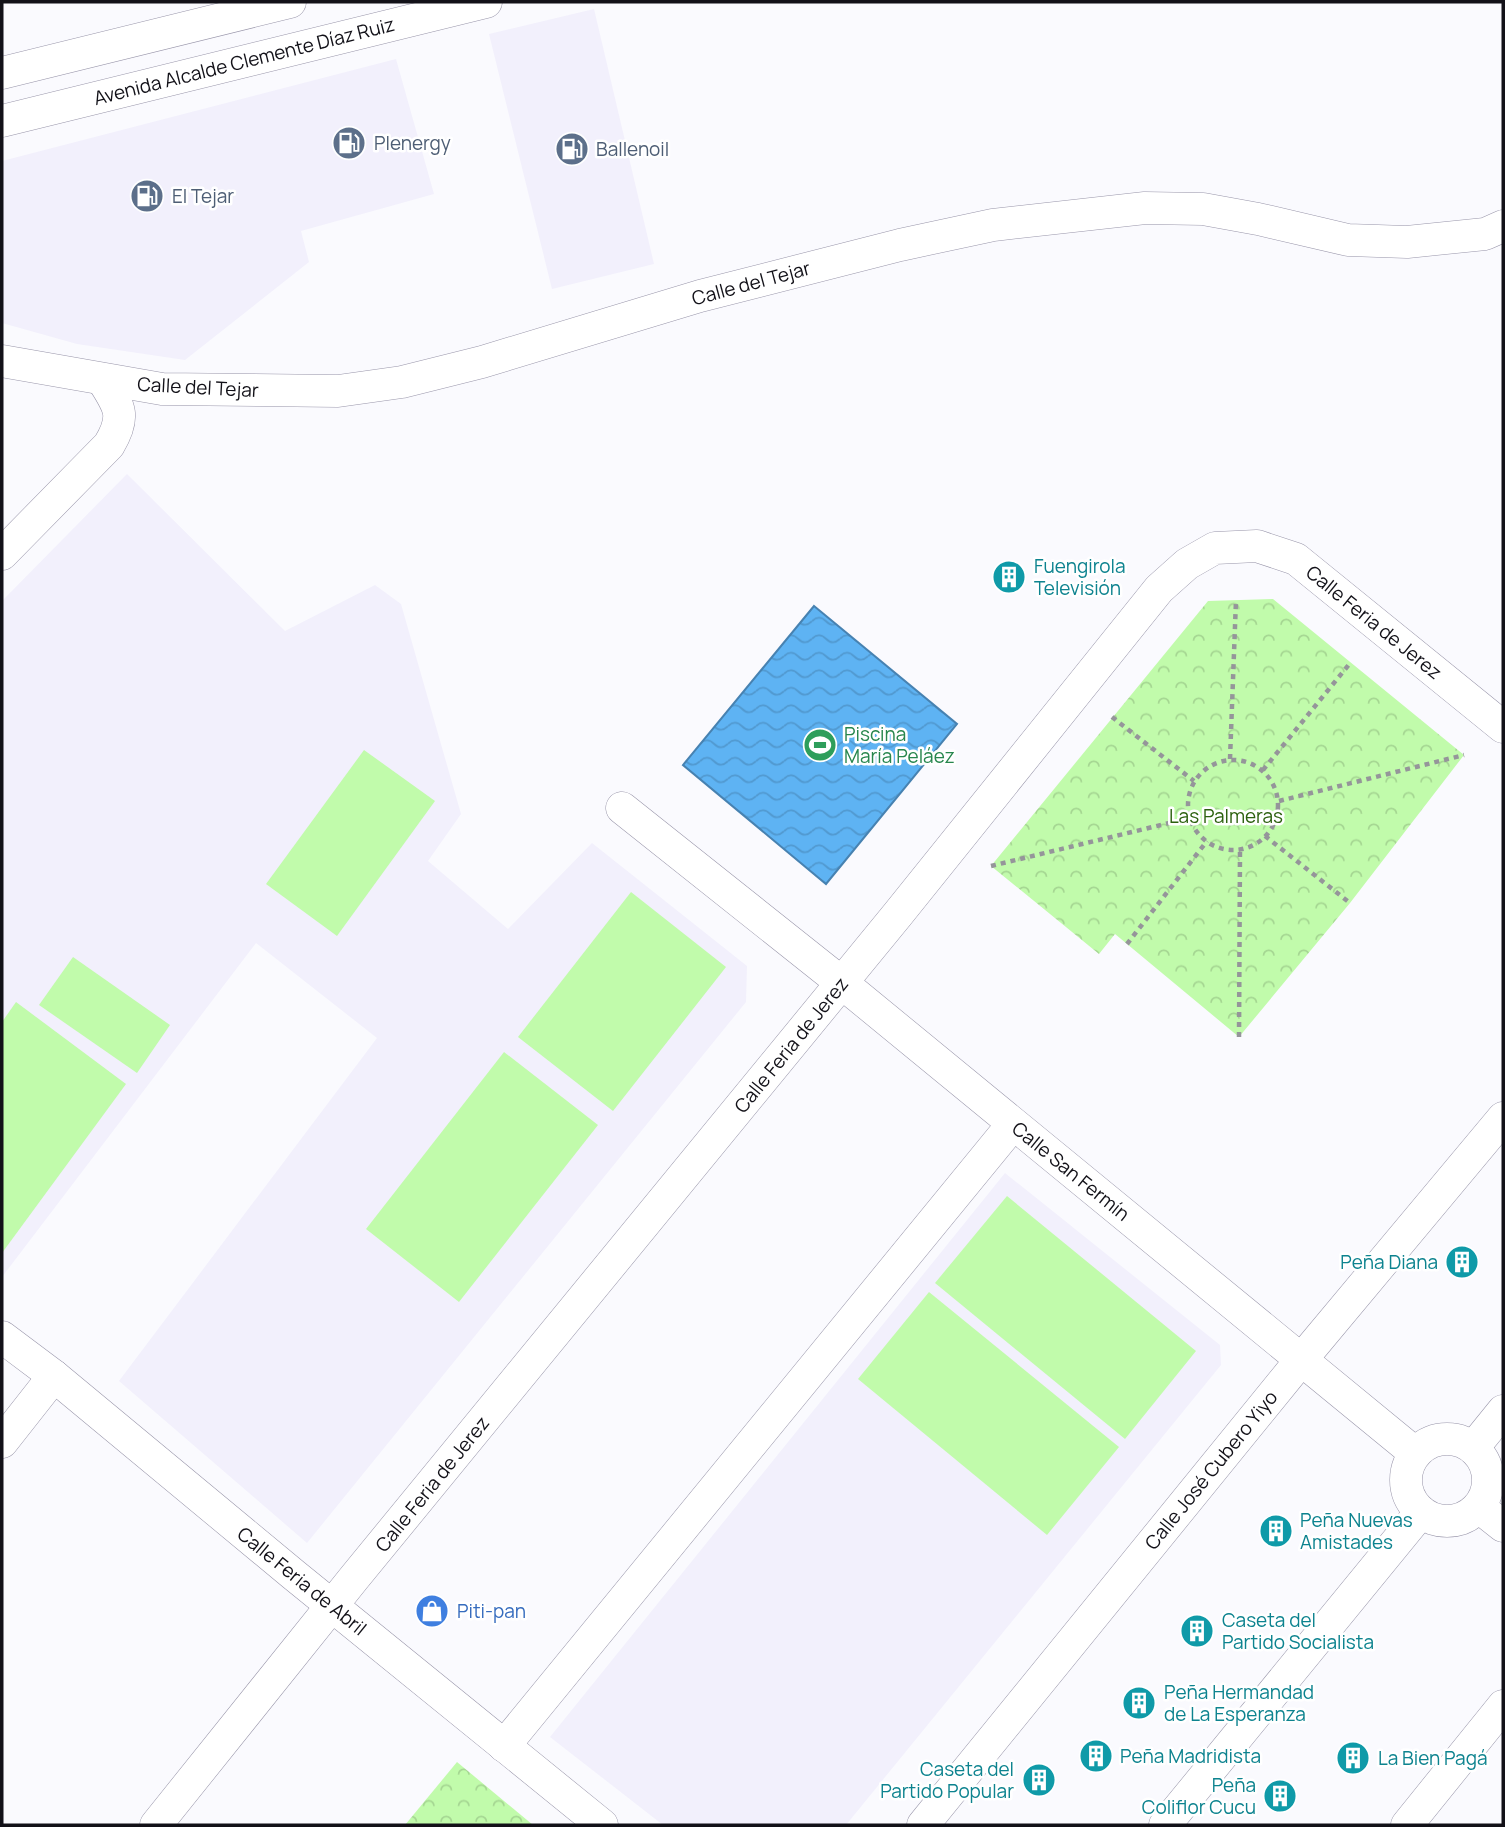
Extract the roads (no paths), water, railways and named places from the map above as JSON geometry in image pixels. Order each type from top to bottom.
[{"type":"street","points":[[2,73],[290,2]]},
{"type":"street","name":"Avenida Alcalde Clemente Díaz Ruiz","points":[[2,121],[486,2]]},
{"type":"street","name":"Calle del Tejar","points":[[2,361],[162,389],[338,391],[402,382],[482,362],[700,296],[900,245],[993,225],[1131,210],[1203,209],[1348,240],[1407,242],[1485,234],[1503,226]]},
{"type":"street","points":[[2,554],[110,445],[118,429],[120,412],[102,379]]},
{"type":"street","name":"Calle Feria de Jerez","points":[[156,1825],[842,983],[1158,589],[1187,564],[1215,548],[1257,546],[1296,559],[1503,727]]},
{"type":"street","name":"Calle San Fermín","points":[[622,808],[842,983],[1415,1453]]},
{"type":"street","name":"Calle José Cubero Yiyo","points":[[923,1825],[1301,1360],[1503,1118]]},
{"type":"street","points":[[504,1746],[1013,1124]]},
{"type":"street","name":"Calle Feria de Abril","points":[[2,1336],[504,1746],[584,1820]]},
{"type":"street","points":[[2,1442],[54,1376]]},
{"type":"street","points":[[1474,1448],[1503,1411]]},
{"type":"street","points":[[1450,1439],[1474,1448],[1487,1470],[1488,1483],[1479,1507],[1468,1515],[1444,1521],[1421,1512],[1407,1490],[1409,1464],[1415,1453],[1437,1440],[1450,1439]]},
{"type":"street","points":[[1479,1507],[1503,1526]]},
{"type":"street","points":[[1165,1825],[1421,1512]]},
{"type":"street","points":[[1407,1825],[1503,1706]]},
{"type":"water","name":"Piscina María Peláez","points":[[814,606],[957,724],[826,884],[683,765]]},
{"type":"place","name":"Plenergy","points":[[349,143]]},
{"type":"place","name":"Ballenoil","points":[[572,149]]},
{"type":"place","name":"El Tejar","points":[[147,196]]},
{"type":"place","name":"Fuengirola Televisión","points":[[1009,577]]},
{"type":"place","name":"Piscina María Peláez","points":[[820,745]]},
{"type":"place","name":"Peña Diana","points":[[1462,1262]]},
{"type":"place","name":"Peña Nuevas Amistades","points":[[1276,1531]]},
{"type":"place","name":"Piti-pan","points":[[432,1611]]},
{"type":"place","name":"Caseta del Partido Socialista","points":[[1197,1631]]},
{"type":"place","name":"Peña Hermandad de La Esperanza","points":[[1139,1703]]},
{"type":"place","name":"Peña Madridista","points":[[1096,1756]]},
{"type":"place","name":"La Bien Pagá","points":[[1353,1758]]},
{"type":"place","name":"Caseta del Partido Popular","points":[[1039,1780]]},
{"type":"place","name":"Peña Coliflor Cucu","points":[[1280,1796]]},
{"type":"park label","name":"Las Palmeras","points":[[1226,816]]}]
